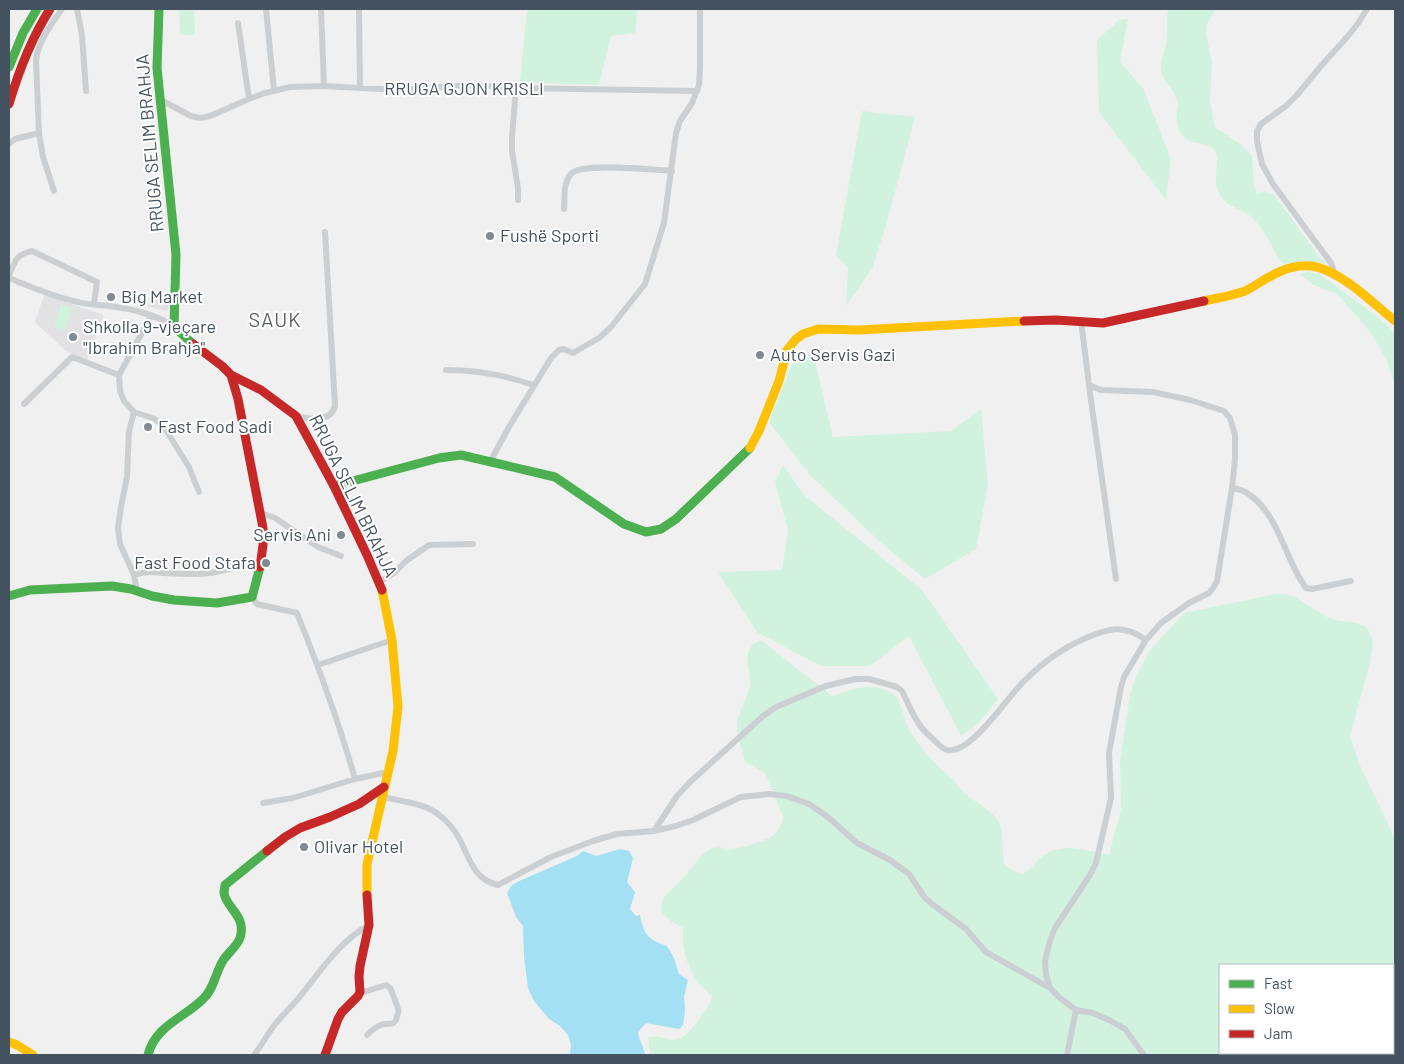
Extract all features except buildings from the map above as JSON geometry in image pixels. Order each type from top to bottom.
[{"type":"main road","points":[[9,67],[24,20],[31,9]]},
{"type":"main road","points":[[16,48],[37,9]]},
{"type":"main road","points":[[9,104],[24,57],[35,33],[50,9]]},
{"type":"main road","name":"RRUGA SELIM BRAHJA","points":[[159,9],[157,68],[159,98],[176,255],[174,327],[231,375],[261,390],[296,416],[334,486],[367,555],[383,594],[392,640],[398,707],[393,751],[367,864],[366,881],[369,925],[360,966],[360,992]]},
{"type":"main road","points":[[334,486],[448,456],[461,456],[555,477],[624,524],[646,532],[655,531],[676,519],[749,450],[762,426],[779,381],[787,350],[796,339],[810,331],[818,329],[859,330],[1036,320],[1112,322],[1225,297],[1247,290],[1282,270],[1302,266],[1325,269],[1334,274],[1395,321]]},
{"type":"main road","points":[[9,596],[30,590],[102,586],[121,587],[164,599],[192,602],[217,602],[252,597],[264,541],[261,513],[238,399],[231,375]]},
{"type":"main road","points":[[148,1055],[152,1041],[160,1032],[209,994],[220,964],[240,940],[241,925],[224,893],[228,882],[285,837],[300,828],[330,817],[384,792]]},
{"type":"main road","points":[[325,1055],[338,1019],[360,992]]},
{"type":"main road","points":[[9,1042],[33,1055]]},
{"type":"street","points":[[54,191],[43,157],[39,133],[36,56],[43,40],[62,9]]},
{"type":"street","points":[[77,9],[82,35],[86,91]]},
{"type":"street","points":[[266,9],[274,90]]},
{"type":"street","points":[[321,9],[324,86]]},
{"type":"street","points":[[359,9],[360,88]]},
{"type":"street","points":[[490,462],[550,358],[559,350],[563,349],[573,353],[600,338],[645,284],[664,223],[676,133],[680,121],[692,103],[700,78],[700,9]]},
{"type":"street","points":[[1334,274],[1331,263],[1273,184],[1262,164],[1257,131],[1261,124],[1286,106],[1297,95],[1348,36],[1367,9]]},
{"type":"street","points":[[238,23],[248,99]]},
{"type":"street","name":"RRUGA GJON KRISLI","points":[[159,98],[191,116],[200,118],[210,116],[274,90],[290,87],[324,86],[398,90],[471,85],[516,88],[696,91]]},
{"type":"street","points":[[516,88],[512,151],[518,200]]},
{"type":"street","points":[[9,144],[15,139],[39,133]]},
{"type":"street","points":[[564,209],[567,179],[571,172],[597,167],[672,171]]},
{"type":"street","points":[[296,416],[312,419],[318,418],[331,414],[335,406],[325,232]]},
{"type":"street","points":[[94,304],[97,282],[32,251],[21,254],[15,262],[9,277],[38,290],[79,303],[128,309],[164,320],[174,327]]},
{"type":"street","points":[[151,316],[119,375],[118,384],[124,401],[134,412],[155,419],[164,427],[189,467],[199,492]]},
{"type":"street","points":[[1081,322],[1116,579]]},
{"type":"street","points":[[24,404],[72,357],[119,375]]},
{"type":"street","points":[[446,370],[484,372],[533,385]]},
{"type":"street","points":[[1050,988],[1046,975],[1045,961],[1050,941],[1055,928],[1096,863],[1111,798],[1109,753],[1124,676],[1146,640],[1161,623],[1214,588],[1222,554],[1235,459],[1236,435],[1230,418],[1224,411],[1190,400],[1153,392],[1102,390],[1089,385]]},
{"type":"street","points":[[134,412],[129,431],[127,477],[118,528],[120,544],[134,575],[137,591]]},
{"type":"street","points":[[1232,488],[1250,494],[1267,513],[1276,527],[1306,588],[1312,589],[1351,581]]},
{"type":"street","points":[[261,513],[275,518],[318,547],[341,556]]},
{"type":"street","points":[[378,583],[394,573],[406,561],[429,545],[473,544]]},
{"type":"street","points":[[134,575],[152,572],[210,574],[252,563],[260,563]]},
{"type":"street","points":[[252,597],[257,604],[296,614],[330,697],[355,779]]},
{"type":"street","points":[[654,831],[677,796],[704,768],[763,716],[776,707],[810,691],[840,681],[855,679],[869,679],[897,687],[902,691],[921,727],[940,747],[956,750],[963,747],[979,734],[1024,681],[1045,662],[1072,644],[1101,631],[1114,628],[1138,634],[1146,640]]},
{"type":"street","points":[[318,665],[392,640]]},
{"type":"street","points":[[263,803],[293,798],[355,779],[388,772]]},
{"type":"street","points":[[384,792],[439,814],[452,827],[478,874],[488,883],[498,885],[551,858],[593,841],[617,834],[654,831],[693,820],[742,797],[770,794],[787,796],[802,801],[828,817],[857,843],[890,860],[909,874],[925,898],[966,929],[986,952],[1050,988],[1076,1010],[1093,1014],[1125,1029],[1144,1055]]},
{"type":"street","points":[[254,1055],[277,1022],[328,962],[344,944],[369,925]]},
{"type":"street","points":[[360,992],[386,985],[391,989],[398,1010],[394,1023],[378,1026],[367,1035]]},
{"type":"street","points":[[1067,1055],[1076,1010]]},
{"type":"shaded area","points":[[152,289],[171,294],[168,311],[148,307]]},
{"type":"shaded area","name":"Shkolla 9-vjeçare \"Ibrahim Brahja\"","points":[[44,295],[104,315],[87,360],[66,351],[35,322]]},
{"type":"green space","points":[[179,9],[194,9],[195,35],[180,35]]},
{"type":"green space","points":[[527,9],[638,9],[635,33],[611,36],[599,85],[520,82]]},
{"type":"green space","points":[[1168,9],[1216,9],[1207,24],[1206,34],[1212,62],[1210,100],[1215,128],[1238,142],[1252,155],[1256,193],[1265,191],[1273,194],[1319,257],[1328,264],[1306,261],[1282,264],[1258,224],[1248,214],[1227,203],[1218,192],[1216,185],[1217,155],[1212,147],[1190,141],[1181,133],[1177,120],[1177,99],[1162,73],[1161,63],[1167,39]]},
{"type":"green space","points":[[1128,19],[1120,62],[1143,88],[1171,159],[1166,200],[1099,112],[1097,40],[1119,20]]},
{"type":"green space","points":[[862,111],[915,117],[873,267],[846,306],[848,268],[836,255]]},
{"type":"green space","points":[[1307,272],[1320,274],[1384,322],[1395,333],[1395,387],[1387,361],[1373,336],[1336,293],[1312,284],[1300,274]]},
{"type":"green space","points":[[61,304],[72,308],[65,330],[54,327]]},
{"type":"green space","points":[[797,351],[814,357],[833,437],[951,431],[981,409],[988,485],[976,549],[925,579],[880,542],[810,475],[769,422]]},
{"type":"green space","points":[[783,465],[804,495],[922,590],[998,699],[980,722],[961,736],[909,636],[870,666],[821,666],[757,632],[718,572],[782,570],[788,530],[775,482]]},
{"type":"green space","points":[[1275,594],[1286,594],[1295,597],[1327,617],[1357,623],[1366,627],[1371,635],[1373,644],[1370,663],[1350,736],[1359,763],[1395,839],[1395,1055],[1364,1054],[1394,1054],[1394,964],[1219,964],[1219,1054],[1345,1055],[650,1055],[648,1037],[656,1036],[674,1040],[686,1035],[697,1023],[712,997],[698,982],[688,963],[683,942],[683,928],[670,921],[661,911],[663,898],[685,876],[701,856],[710,849],[748,846],[769,838],[776,833],[781,825],[783,816],[765,773],[745,762],[738,734],[738,719],[750,684],[747,657],[750,648],[761,640],[832,696],[853,689],[867,687],[881,688],[893,694],[900,704],[911,733],[925,751],[964,793],[996,817],[1002,831],[1004,864],[1022,874],[1043,856],[1059,849],[1076,848],[1109,855],[1121,809],[1120,760],[1130,695],[1136,676],[1150,650],[1184,613]]},
{"type":"water","points":[[620,849],[629,851],[633,858],[627,882],[635,892],[630,909],[636,916],[640,915],[643,928],[651,939],[667,946],[674,958],[679,974],[688,980],[684,997],[683,1025],[679,1029],[646,1023],[638,1032],[645,1055],[570,1055],[571,1045],[568,1035],[560,1026],[549,1019],[534,1001],[528,988],[523,926],[516,917],[507,893],[511,886],[517,882],[577,856],[583,851],[596,856]]},
{"type":"traffic: fast","points":[[9,67],[23,33],[37,9]]},
{"type":"traffic: fast","points":[[159,9],[157,68],[176,255],[174,327],[193,344]]},
{"type":"traffic: fast","points":[[334,486],[439,458],[461,455],[555,477],[624,524],[646,532],[661,529],[676,519],[750,448]]},
{"type":"traffic: fast","points":[[9,596],[30,590],[112,586],[174,600],[217,603],[252,597],[260,567]]},
{"type":"traffic: fast","points":[[148,1055],[152,1045],[163,1030],[207,995],[221,964],[239,941],[241,924],[228,903],[224,893],[225,885],[267,851]]},
{"type":"traffic: slow","points":[[1204,301],[1245,291],[1270,276],[1287,269],[1299,266],[1312,266],[1323,269],[1345,281],[1395,321]]},
{"type":"traffic: slow","points":[[750,448],[759,431],[779,381],[787,350],[803,334],[818,329],[859,330],[1024,321]]},
{"type":"traffic: slow","points":[[367,895],[367,864],[393,751],[398,707],[392,640],[382,590]]},
{"type":"traffic: slow","points":[[9,1042],[33,1055]]},
{"type":"traffic: jam","points":[[9,104],[26,55],[50,9]]},
{"type":"traffic: jam","points":[[1024,321],[1056,320],[1103,323],[1204,301]]},
{"type":"traffic: jam","points":[[193,344],[231,375],[261,390],[296,416],[334,486],[382,590]]},
{"type":"traffic: jam","points":[[231,375],[238,399],[263,528],[260,567]]},
{"type":"traffic: jam","points":[[267,851],[300,828],[359,804],[384,787]]},
{"type":"traffic: jam","points":[[325,1055],[338,1019],[360,992],[360,966],[369,925],[367,895]]},
{"type":"place","name":"Fushë Sporti","points":[[490,236]]},
{"type":"place","name":"Big Market","points":[[111,297]]},
{"type":"place","name":"Shkolla 9-vjeçare \"Ibrahim Brahja\"","points":[[73,337]]},
{"type":"place","name":"Auto Servis Gazi","points":[[760,355]]},
{"type":"place","name":"Fast Food Sadi","points":[[148,427]]},
{"type":"place","name":"Servis Ani","points":[[341,535]]},
{"type":"place","name":"Fast Food Stafa","points":[[266,563]]},
{"type":"place","name":"Olivar Hotel","points":[[304,847]]},
{"type":"district","name":"SAUK","points":[[275,320]]}]
